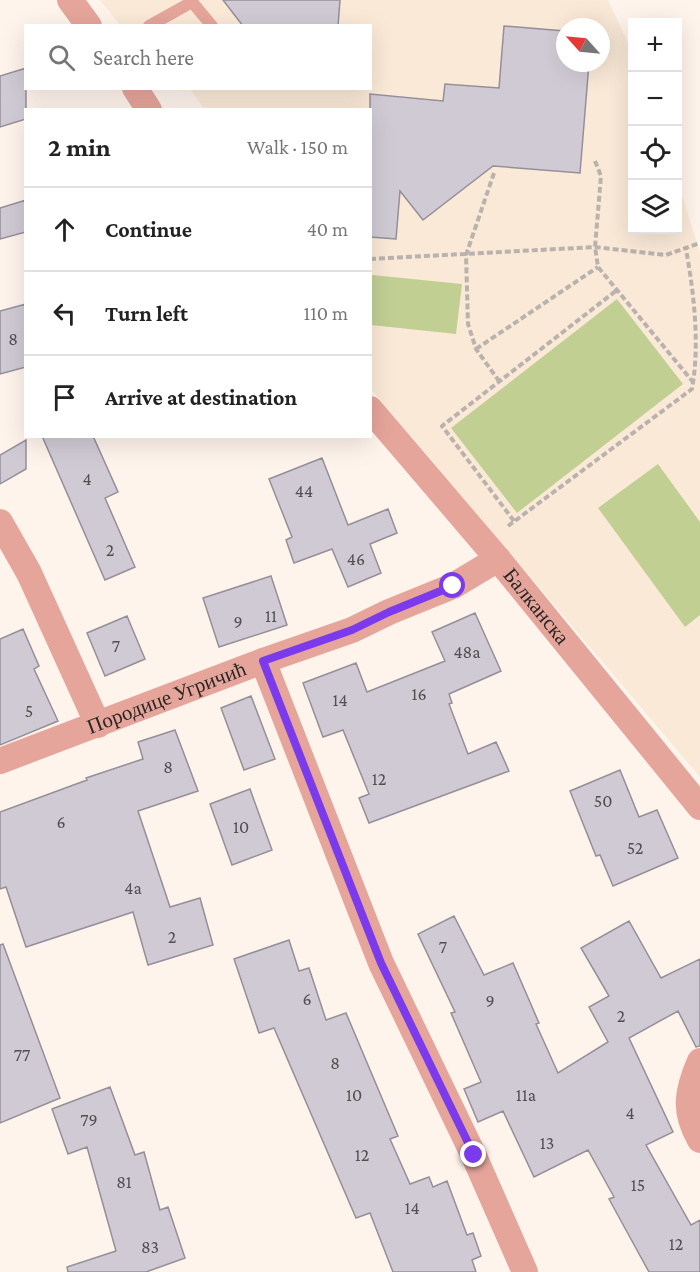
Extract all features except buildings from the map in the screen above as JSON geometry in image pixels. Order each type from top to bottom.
[{"type":"street","points":[[69,0],[87,24]]},
{"type":"street","points":[[136,90],[148,108]]},
{"type":"street","name":"Балканска","points":[[372,411],[491,551],[700,807]]},
{"type":"street","points":[[0,522],[29,573],[98,725]]},
{"type":"street","name":"Породице Угричић","points":[[0,761],[263,661],[352,630],[453,586],[491,551]]},
{"type":"street","points":[[263,661],[381,963],[474,1155],[525,1272]]},
{"type":"street","points":[[700,1061],[688,1096],[692,1127],[700,1140]]},
{"type":"lane","points":[[153,24],[192,2],[210,24]]},
{"type":"path","points":[[595,161],[601,176],[595,248],[598,267],[694,383]]},
{"type":"path","points":[[494,173],[466,255],[468,324],[476,349],[499,381]]},
{"type":"path","points":[[372,259],[595,248],[666,255],[700,243]]},
{"type":"path","points":[[491,551],[514,521],[692,389],[696,374],[698,343],[696,308],[686,249]]},
{"type":"path","points":[[476,349],[598,267]]},
{"type":"path","points":[[514,521],[442,426],[617,290]]},
{"type":"shaded area","points":[[100,0],[608,0],[628,42],[628,234],[682,234],[682,195],[700,253],[700,777],[372,390],[372,108],[203,108],[191,90],[372,90],[372,24],[119,24]]},
{"type":"green space","points":[[372,275],[462,284],[456,334],[372,325]]},
{"type":"green space","points":[[617,299],[683,384],[517,513],[451,428]]},
{"type":"green space","points":[[658,464],[700,522],[700,615],[685,627],[598,508]]},
{"type":"route","points":[[453,586],[352,630],[263,661],[381,963],[474,1155]]}]
